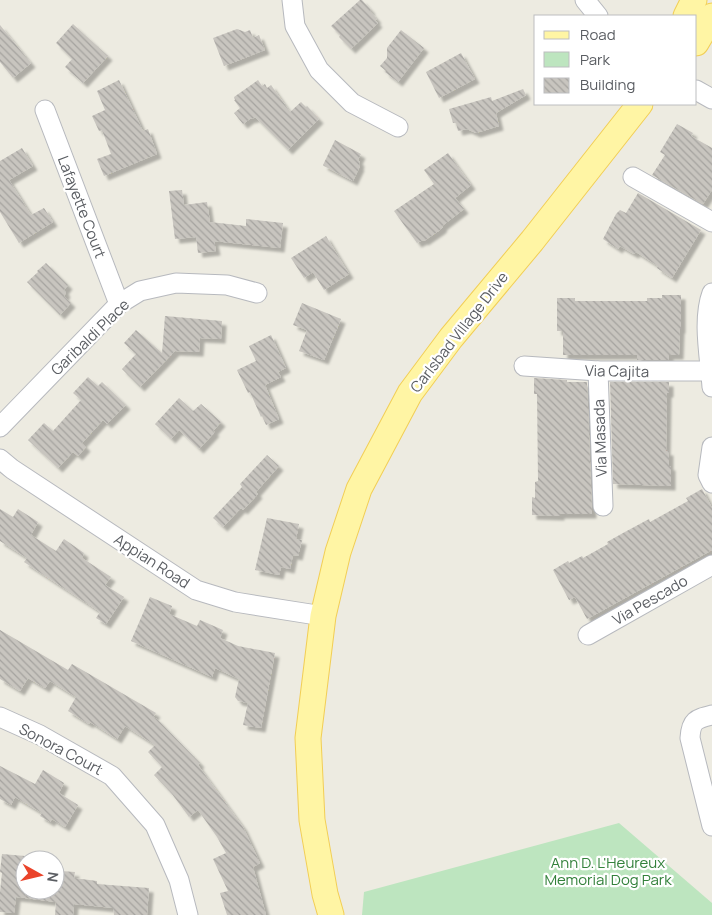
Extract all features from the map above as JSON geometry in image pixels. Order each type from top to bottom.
[{"type":"main road","points":[[686,15],[694,0]]},
{"type":"main road","points":[[697,41],[712,16]]},
{"type":"main road","name":"Carlsbad Village Drive","points":[[331,915],[324,894],[312,820],[308,738],[323,616],[338,552],[359,489],[410,393],[451,338],[532,241],[639,105]]},
{"type":"street","points":[[292,0],[295,26],[319,70],[352,103],[398,127]]},
{"type":"street","points":[[585,0],[597,15]]},
{"type":"street","points":[[697,91],[712,99]]},
{"type":"street","name":"Lafayette Court","points":[[46,110],[119,304]]},
{"type":"street","points":[[633,177],[712,222]]},
{"type":"street","name":"Garibaldi Place","points":[[0,427],[119,304],[140,291],[176,283],[227,285],[257,293]]},
{"type":"street","points":[[711,379],[707,327],[709,300],[712,293]]},
{"type":"street","name":"Via Cajita","points":[[524,366],[711,379]]},
{"type":"street","name":"Via Masada","points":[[598,371],[603,506]]},
{"type":"street","points":[[712,447],[708,475],[712,483]]},
{"type":"street","name":"Appian Road","points":[[0,460],[196,590],[234,602],[323,616]]},
{"type":"street","name":"Via Pescado","points":[[588,635],[712,564]]},
{"type":"street","points":[[712,715],[698,718],[690,728],[690,738],[712,826]]},
{"type":"street","name":"Sonora Court","points":[[0,717],[40,735],[112,776],[154,825],[179,880],[188,915]]},
{"type":"green space","name":"Ann D. L'Heureux Memorial Dog Park","points":[[619,823],[712,903],[712,915],[362,915],[364,892]]},
{"type":"building","points":[[360,0],[371,10],[378,23],[351,49],[331,26]]},
{"type":"building","points":[[73,24],[108,56],[83,83],[65,67],[72,59],[56,43]]},
{"type":"building","points":[[0,25],[31,63],[13,78],[0,62]]},
{"type":"building","points":[[237,29],[245,32],[250,30],[253,38],[259,35],[265,50],[224,66],[213,38]]},
{"type":"building","points":[[401,30],[424,48],[398,82],[380,66],[387,58],[387,48]]},
{"type":"building","points":[[461,53],[475,79],[439,98],[426,72]]},
{"type":"building","points":[[119,80],[143,131],[148,129],[157,154],[104,176],[97,159],[111,154],[102,130],[99,131],[92,116],[105,110],[97,91]]},
{"type":"building","points":[[258,80],[262,86],[265,84],[267,88],[271,85],[290,112],[301,102],[319,119],[288,150],[255,117],[243,124],[234,113],[240,108],[234,97]]},
{"type":"building","points":[[523,89],[526,95],[496,113],[499,126],[476,133],[467,129],[458,131],[456,123],[453,123],[449,109],[491,97],[492,101]]},
{"type":"building","points":[[677,124],[693,133],[691,136],[712,148],[712,190],[703,204],[652,175],[665,155],[660,152]]},
{"type":"building","points":[[335,140],[361,154],[358,160],[360,166],[353,181],[323,165]]},
{"type":"building","points":[[22,148],[33,166],[9,180],[31,215],[44,208],[53,222],[19,243],[0,212],[0,161]]},
{"type":"building","points":[[448,153],[471,185],[455,198],[464,209],[442,226],[440,230],[424,241],[417,243],[394,211],[434,184],[424,170]]},
{"type":"building","points":[[182,190],[184,205],[207,202],[210,222],[246,226],[246,219],[283,223],[280,248],[214,241],[216,251],[198,253],[196,237],[175,239],[169,191]]},
{"type":"building","points":[[638,193],[701,230],[672,278],[657,268],[658,266],[636,252],[634,254],[620,246],[618,249],[603,239],[616,214],[620,210],[626,213]]},
{"type":"building","points":[[326,236],[349,274],[324,290],[313,272],[304,278],[291,258]]},
{"type":"building","points":[[46,263],[68,285],[64,290],[66,293],[64,296],[71,303],[60,315],[27,282]]},
{"type":"building","points":[[662,295],[681,295],[679,355],[669,355],[669,360],[637,360],[637,355],[563,355],[563,331],[557,331],[557,298],[575,298],[575,301],[647,301],[647,298],[662,298]]},
{"type":"building","points":[[302,303],[341,319],[324,360],[299,351],[307,330],[293,325]]},
{"type":"building","points":[[165,316],[222,321],[221,339],[200,338],[199,352],[175,351],[140,387],[122,369],[136,354],[124,343],[136,330],[162,353]]},
{"type":"building","points":[[271,335],[286,368],[278,372],[281,377],[265,385],[279,419],[266,425],[237,370],[256,361],[249,346]]},
{"type":"building","points":[[88,377],[98,386],[102,382],[126,405],[107,424],[103,420],[82,443],[86,447],[78,456],[73,452],[58,468],[28,440],[44,423],[53,431],[81,400],[73,393]]},
{"type":"building","points":[[534,378],[567,380],[567,382],[587,382],[592,514],[532,515],[532,497],[535,498],[535,482],[538,481],[537,394],[534,394]]},
{"type":"building","points":[[610,382],[669,382],[669,393],[667,393],[666,451],[669,451],[671,486],[613,484]]},
{"type":"building","points":[[179,398],[193,411],[201,404],[221,422],[213,431],[215,432],[199,449],[179,430],[171,439],[155,424]]},
{"type":"building","points":[[267,455],[279,466],[256,492],[258,494],[223,527],[213,518],[242,487],[240,484]]},
{"type":"building","points":[[702,489],[712,508],[712,550],[587,619],[575,597],[569,600],[553,570],[568,561],[569,563],[582,556],[583,558],[608,544],[607,542],[649,519],[650,522],[688,501],[686,498]]},
{"type":"building","points":[[0,509],[13,517],[18,509],[38,522],[31,535],[56,551],[64,539],[84,553],[82,558],[111,577],[105,585],[124,597],[106,624],[96,618],[100,612],[24,562],[27,558],[0,541]]},
{"type":"building","points":[[267,518],[299,524],[296,539],[302,540],[298,556],[293,555],[290,569],[281,567],[279,575],[255,570]]},
{"type":"building","points":[[150,597],[172,606],[169,614],[197,626],[200,620],[223,630],[220,638],[238,646],[275,653],[261,728],[243,725],[248,703],[238,701],[235,697],[239,679],[215,668],[212,677],[131,641]]},
{"type":"building","points":[[0,630],[68,670],[72,664],[156,713],[153,717],[200,763],[198,765],[243,827],[260,863],[253,867],[266,915],[227,915],[220,893],[228,891],[213,859],[226,853],[198,810],[189,817],[172,794],[154,775],[162,767],[148,752],[155,745],[125,726],[117,739],[90,722],[89,724],[68,711],[76,697],[50,681],[45,688],[28,678],[20,691],[0,679]]},
{"type":"building","points":[[0,766],[35,784],[43,770],[64,783],[59,793],[78,805],[65,827],[52,819],[50,822],[40,816],[42,813],[15,797],[11,805],[0,799]]},
{"type":"building","points":[[2,854],[15,855],[14,913],[0,912],[2,873],[0,872]]},
{"type":"building","points":[[65,871],[75,872],[74,878],[97,881],[97,884],[149,888],[147,915],[114,915],[113,908],[74,904],[73,915],[55,915],[56,902],[40,900],[65,900]]}]
